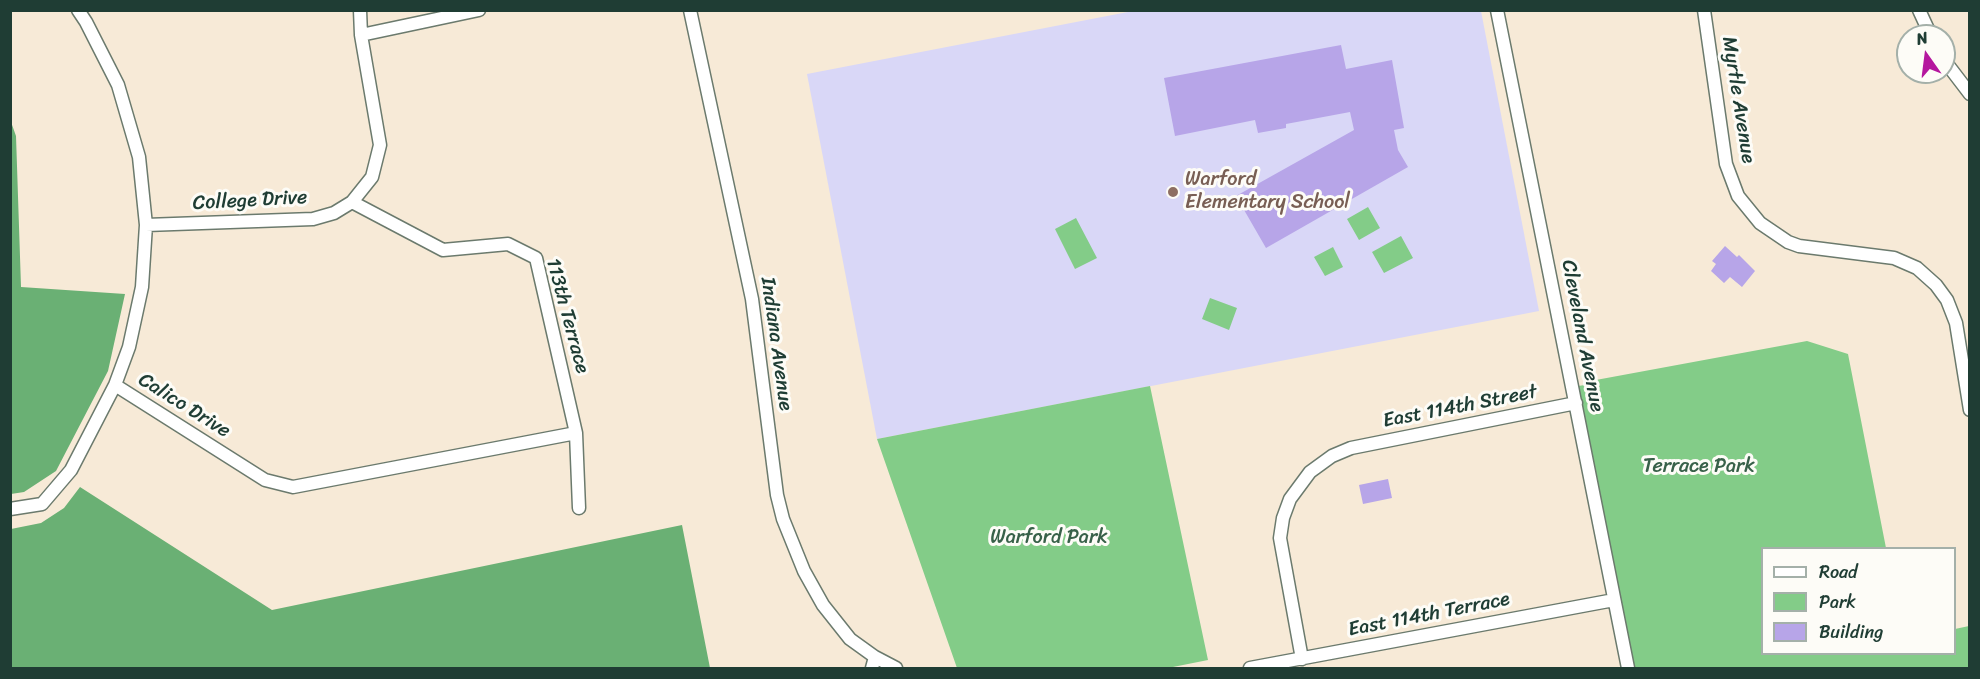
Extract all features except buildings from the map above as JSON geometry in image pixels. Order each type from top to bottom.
[{"type":"street","name":"Calico Drive","points":[[78,10],[118,85],[139,157],[146,225],[142,287],[129,347],[115,386],[265,480],[293,487],[576,433]]},
{"type":"street","points":[[352,202],[372,177],[380,146],[361,34],[360,10]]},
{"type":"street","points":[[361,34],[479,10]]},
{"type":"street","name":"Indiana Avenue","points":[[690,10],[752,299],[777,495],[783,519],[804,571],[823,605],[850,639],[874,663]]},
{"type":"street","name":"Cleveland Avenue","points":[[1497,10],[1628,669]]},
{"type":"street","name":"Myrtle Avenue","points":[[1704,10],[1726,164],[1738,196],[1760,223],[1788,242],[1799,246],[1894,258],[1917,268],[1936,285],[1947,300],[1956,323],[1970,410]]},
{"type":"street","points":[[1919,10],[1925,24]]},
{"type":"street","points":[[1956,76],[1970,94]]},
{"type":"street","name":"College Drive","points":[[146,225],[313,219],[334,213],[352,202]]},
{"type":"street","name":"113th Terrace","points":[[352,202],[442,250],[508,244],[536,258],[576,433],[579,508]]},
{"type":"street","points":[[10,509],[42,504],[71,470],[115,386]]},
{"type":"street","name":"East 114th Street","points":[[1302,659],[1281,538],[1283,518],[1290,499],[1310,472],[1332,456],[1351,448],[1576,403]]},
{"type":"street","name":"East 114th Terrace","points":[[1250,669],[1614,600]]},
{"type":"street","points":[[874,663],[896,669]]},
{"type":"shaded area","name":"Warford Elementary School","points":[[1133,11],[1481,11],[1539,311],[877,439],[807,74]]},
{"type":"green space","points":[[11,122],[16,136],[21,287],[125,294],[108,371],[56,471],[24,492],[11,494]]},
{"type":"green space","points":[[1368,207],[1380,228],[1359,240],[1347,219]]},
{"type":"green space","points":[[1076,218],[1097,258],[1075,269],[1055,229]]},
{"type":"green space","points":[[1401,236],[1413,258],[1384,273],[1372,252]]},
{"type":"green space","points":[[1333,247],[1343,267],[1325,276],[1314,257]]},
{"type":"green space","points":[[1210,298],[1237,308],[1229,330],[1202,319]]},
{"type":"green space","name":"Terrace Park","points":[[1807,341],[1848,354],[1886,547],[1761,547],[1761,655],[1956,655],[1956,629],[1969,626],[1969,668],[1634,668],[1578,386],[1585,385],[1585,382]]},
{"type":"green space","name":"Warford Park","points":[[1150,386],[1208,660],[1168,668],[957,668],[877,439]]},
{"type":"green space","points":[[80,487],[272,610],[682,525],[710,668],[11,668],[11,529],[41,523],[64,508]]},
{"type":"place","name":"Warford Elementary School","points":[[1173,192]]}]
